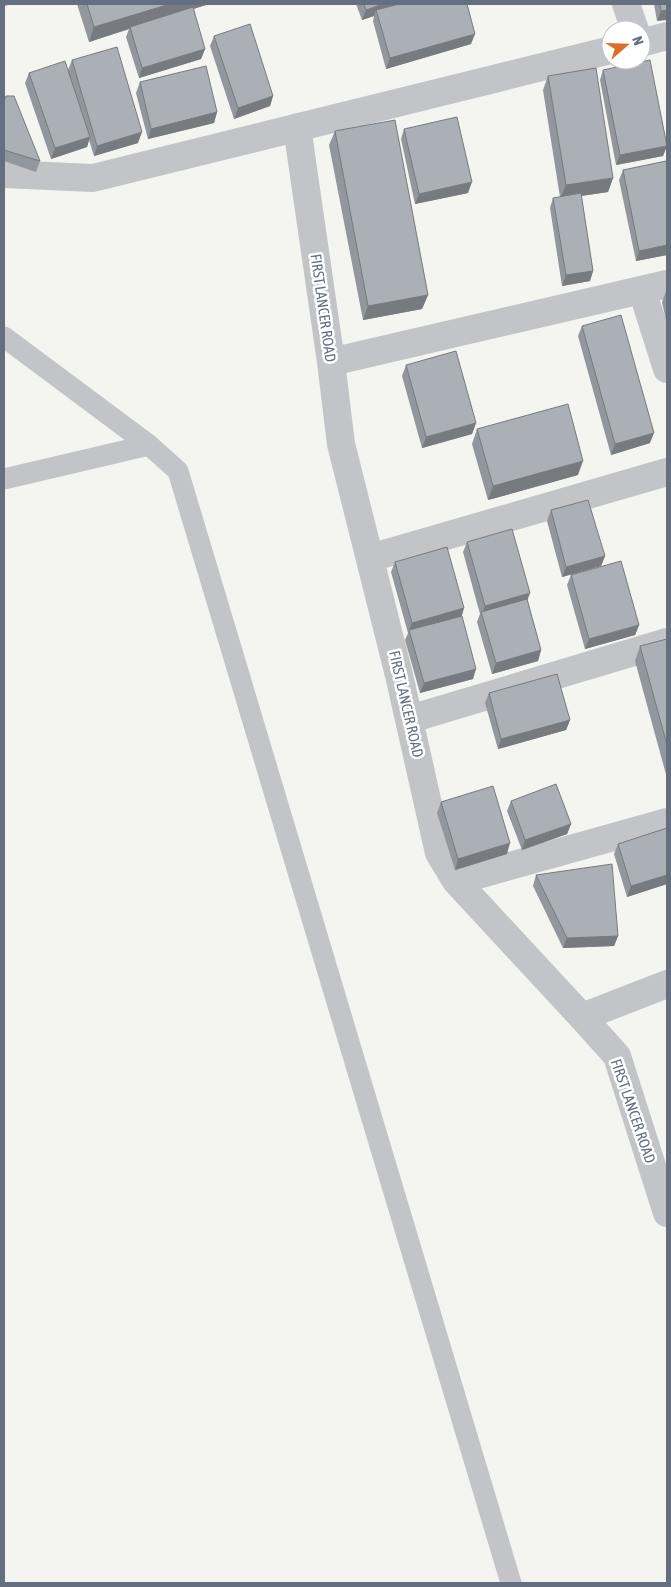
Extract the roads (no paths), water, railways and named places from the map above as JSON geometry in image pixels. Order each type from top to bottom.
[{"type":"street","points":[[626,4],[632,20]]},
{"type":"street","points":[[651,40],[667,36]]},
{"type":"street","points":[[4,174],[93,178],[601,52]]},
{"type":"street","name":"FIRST LANCER ROAD","points":[[297,127],[331,362],[340,444],[410,719],[440,853],[456,881],[617,1056],[667,1213]]},
{"type":"street","points":[[331,362],[655,287],[667,369]]},
{"type":"street","points":[[370,558],[667,472]]},
{"type":"street","points":[[410,719],[667,642]]},
{"type":"street","points":[[456,881],[667,822]]},
{"type":"street","points":[[582,1017],[667,984]]},
{"type":"lane","points":[[4,337],[149,445],[178,471],[511,1583]]},
{"type":"lane","points":[[4,479],[149,445]]}]
